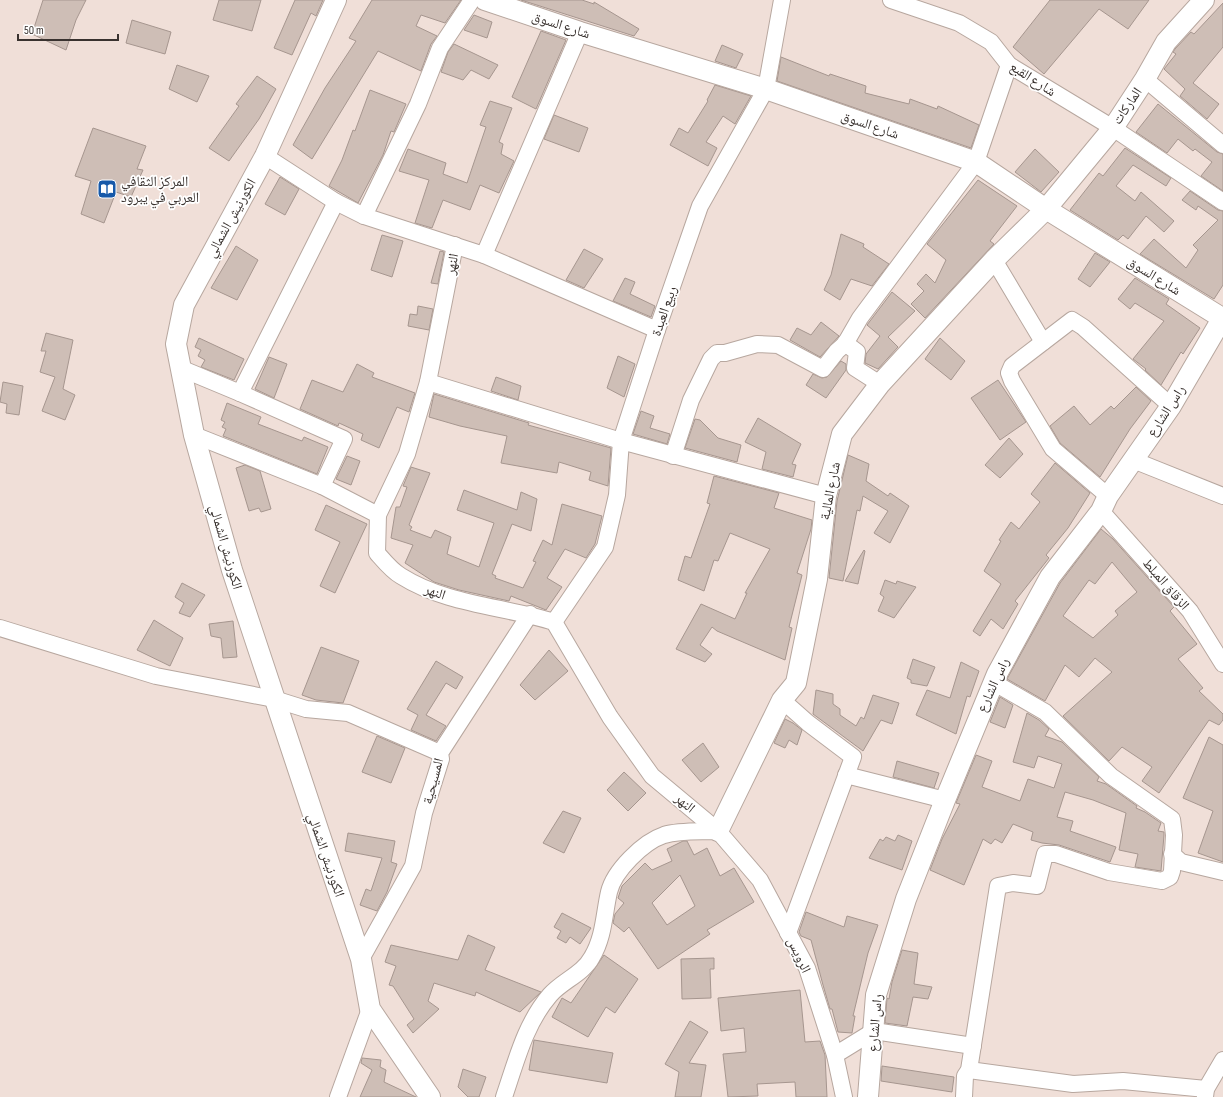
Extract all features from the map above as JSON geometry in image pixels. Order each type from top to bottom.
[{"type":"street","name":"الكورنيش الشمالي","points":[[336,0],[265,156],[184,305],[176,344],[194,435],[232,570],[361,959],[370,1009],[430,1097]]},
{"type":"street","points":[[364,216],[418,104],[440,48],[472,0]]},
{"type":"street","name":"شارع السوق","points":[[485,0],[580,32],[766,89],[976,162],[1046,209],[1223,318]]},
{"type":"street","name":"ربيع العبدة","points":[[554,622],[605,547],[617,495],[621,441],[657,330],[700,206],[766,89],[782,0]]},
{"type":"street","name":"شارع القبع","points":[[891,0],[959,22],[991,42],[1008,65],[1112,128],[1223,202]]},
{"type":"street","name":"الماركات","points":[[1046,209],[1112,128],[1145,79],[1166,42],[1204,0]]},
{"type":"street","points":[[484,255],[580,32]]},
{"type":"street","points":[[673,456],[691,400],[711,359],[717,354],[757,344],[778,345],[823,369],[845,343],[860,318],[976,162],[1008,65]]},
{"type":"street","points":[[1145,79],[1223,145]]},
{"type":"street","points":[[265,156],[336,202],[364,216],[484,255],[657,330]]},
{"type":"street","points":[[240,393],[336,202]]},
{"type":"street","name":"شارع المالية","points":[[718,831],[782,700],[796,683],[817,580],[826,496],[842,434],[880,384],[994,260],[1046,209]]},
{"type":"street","name":"النهر","points":[[455,245],[428,382],[407,454],[378,515],[377,553],[400,576],[426,590],[487,607],[530,614],[554,622],[610,716],[652,776],[718,831]]},
{"type":"street","points":[[994,260],[1043,342],[1072,320],[1083,326],[1171,406]]},
{"type":"street","name":"راس الشارع","points":[[868,1097],[876,995],[906,899],[993,682],[1050,577],[1104,503],[1171,406],[1223,318]]},
{"type":"street","name":"الزقاق المبلط","points":[[1043,342],[1012,366],[1009,373],[1012,381],[1052,450],[1104,503],[1190,611],[1223,664]]},
{"type":"street","points":[[845,343],[857,352],[855,368],[880,384]]},
{"type":"street","points":[[180,368],[344,439],[322,486]]},
{"type":"street","points":[[428,382],[673,456],[826,496]]},
{"type":"street","points":[[194,435],[322,486],[378,515]]},
{"type":"street","points":[[1133,460],[1223,496]]},
{"type":"street","name":"المسيحية","points":[[361,959],[412,866],[424,813],[440,759],[440,753],[530,614]]},
{"type":"street","points":[[0,628],[156,676],[274,699],[306,709],[348,713],[440,753]]},
{"type":"street","points":[[964,1097],[965,1076],[969,1070],[998,886],[1013,883],[1037,886],[1045,854],[1056,854],[1109,872],[1162,881],[1170,877],[1172,871],[1174,825],[1172,819],[1111,776],[1045,712],[993,682]]},
{"type":"street","points":[[782,700],[808,723],[853,757],[788,933]]},
{"type":"street","points":[[846,775],[945,800]]},
{"type":"street","points":[[504,1097],[527,1032],[537,1012],[551,994],[581,970],[592,958],[600,942],[609,891],[621,868],[651,841],[664,835],[678,832],[718,831]]},
{"type":"street","name":"الرويس","points":[[718,831],[760,880],[806,968],[834,1055],[844,1097]]},
{"type":"street","points":[[1172,854],[1181,862],[1223,872]]},
{"type":"street","points":[[338,1097],[370,1009]]},
{"type":"street","points":[[834,1055],[874,1031],[973,1046]]},
{"type":"street","points":[[969,1070],[1073,1084],[1123,1080],[1206,1093],[1223,1060]]},
{"type":"building","points":[[43,0],[86,0],[76,20],[66,50],[32,34]]},
{"type":"building","points":[[219,0],[261,0],[252,31],[213,20]]},
{"type":"building","points":[[295,0],[323,0],[316,16],[311,13],[292,55],[274,48]]},
{"type":"building","points":[[372,0],[461,0],[445,23],[421,15],[416,26],[437,36],[431,44],[421,71],[378,51],[312,159],[293,145],[325,88],[356,41],[349,38]]},
{"type":"building","points":[[521,0],[582,0],[594,4],[594,2],[639,29],[634,36]]},
{"type":"building","points":[[1050,0],[1149,0],[1128,29],[1099,9],[1044,74],[1013,47]]},
{"type":"building","points":[[1223,3],[1223,47],[1193,83],[1219,104],[1207,119],[1180,96],[1185,89],[1164,69],[1176,54],[1173,52],[1175,49],[1191,32],[1194,34]]},
{"type":"building","points":[[474,15],[492,22],[487,38],[464,30]]},
{"type":"building","points":[[132,20],[171,32],[165,54],[126,43]]},
{"type":"building","points":[[541,31],[566,40],[536,109],[512,97]]},
{"type":"building","points":[[454,44],[498,65],[489,79],[471,70],[463,80],[441,72],[448,52]]},
{"type":"building","points":[[722,45],[743,54],[736,68],[715,61]]},
{"type":"building","points":[[781,57],[829,76],[830,74],[866,86],[865,93],[909,104],[910,99],[937,109],[938,106],[979,125],[971,148],[777,81]]},
{"type":"building","points":[[177,65],[209,76],[197,102],[169,89]]},
{"type":"building","points":[[257,76],[276,89],[259,119],[229,161],[209,148],[239,106],[236,104]]},
{"type":"building","points":[[715,85],[751,96],[735,124],[723,116],[706,142],[717,148],[708,166],[670,145],[679,128],[688,133],[708,101],[707,100]]},
{"type":"building","points":[[370,90],[406,104],[394,132],[391,131],[383,155],[358,203],[329,186],[342,160],[353,130],[355,131]]},
{"type":"building","points":[[490,101],[512,108],[499,142],[503,144],[501,154],[514,161],[499,193],[480,185],[470,210],[443,200],[432,228],[415,223],[429,180],[399,171],[408,149],[446,163],[443,174],[467,183],[486,127],[480,125]]},
{"type":"building","points":[[1158,104],[1217,152],[1223,154],[1223,191],[1201,176],[1212,162],[1195,149],[1193,151],[1178,139],[1167,153],[1136,132]]},
{"type":"building","points":[[554,115],[588,128],[579,152],[544,139]]},
{"type":"building","points":[[93,128],[146,146],[137,169],[143,170],[131,197],[116,192],[104,223],[81,214],[91,181],[75,176]]},
{"type":"building","points":[[1125,148],[1171,178],[1166,186],[1133,165],[1116,186],[1135,201],[1141,192],[1174,221],[1164,232],[1146,216],[1128,239],[1123,235],[1118,240],[1070,210],[1099,173],[1103,176]]},
{"type":"building","points":[[1035,149],[1059,172],[1041,192],[1015,172]]},
{"type":"building","points":[[280,177],[299,189],[285,215],[265,204]]},
{"type":"building","points":[[978,180],[1017,206],[990,241],[994,244],[925,318],[911,304],[924,291],[917,284],[926,274],[935,283],[946,260],[927,244]]},
{"type":"building","points":[[1190,191],[1218,210],[1223,211],[1223,285],[1214,299],[1140,254],[1154,239],[1186,268],[1198,250],[1193,245],[1218,220],[1198,206],[1196,210],[1182,200]]},
{"type":"building","points":[[841,234],[864,244],[863,247],[889,264],[872,286],[851,279],[840,300],[824,290],[831,275]]},
{"type":"building","points":[[382,235],[403,241],[392,277],[371,270]]},
{"type":"building","points":[[236,246],[258,260],[237,300],[211,288]]},
{"type":"building","points":[[584,249],[603,259],[584,288],[566,280]]},
{"type":"building","points":[[440,251],[444,252],[438,284],[431,283]]},
{"type":"building","points":[[1095,253],[1110,262],[1090,287],[1078,279]]},
{"type":"building","points":[[625,278],[635,282],[630,294],[655,306],[651,317],[613,301]]},
{"type":"building","points":[[1135,278],[1169,299],[1166,304],[1200,328],[1183,354],[1181,352],[1161,385],[1145,370],[1146,369],[1133,359],[1164,321],[1135,303],[1130,309],[1118,299]]},
{"type":"building","points":[[892,292],[915,311],[888,337],[898,347],[878,369],[865,363],[866,354],[880,336],[867,325]]},
{"type":"building","points":[[418,306],[433,309],[429,330],[408,326],[410,314],[417,315]]},
{"type":"building","points":[[821,322],[839,336],[820,357],[790,340],[797,328],[811,335]]},
{"type":"building","points":[[46,333],[73,340],[63,389],[75,395],[65,420],[42,411],[55,377],[40,372],[46,351],[41,351]]},
{"type":"building","points":[[199,338],[244,359],[234,380],[201,367],[205,360],[198,356],[201,350],[195,347]]},
{"type":"building","points":[[940,338],[965,361],[951,380],[925,359]]},
{"type":"building","points":[[618,356],[635,364],[624,397],[607,388]]},
{"type":"building","points":[[269,357],[287,364],[274,398],[255,389]]},
{"type":"building","points":[[841,361],[846,364],[846,370],[826,398],[806,385],[813,374],[822,378],[827,377]]},
{"type":"building","points":[[357,364],[374,373],[372,377],[415,393],[409,412],[397,407],[379,448],[361,440],[363,434],[339,423],[338,426],[300,409],[312,380],[343,392]]},
{"type":"building","points":[[496,377],[521,386],[518,400],[491,391]]},
{"type":"building","points":[[998,380],[1026,422],[1000,440],[971,398]]},
{"type":"building","points":[[3,382],[23,386],[19,415],[6,413],[7,404],[0,402]]},
{"type":"building","points":[[1136,387],[1151,401],[1130,429],[1100,477],[1060,443],[1050,426],[1074,406],[1090,425],[1111,406],[1114,409]]},
{"type":"building","points":[[434,394],[529,423],[528,425],[611,448],[608,486],[589,480],[591,472],[559,462],[557,473],[501,463],[507,436],[460,426],[429,417]]},
{"type":"building","points":[[227,403],[261,417],[258,424],[302,441],[304,437],[328,447],[317,474],[223,436],[226,429],[222,427],[225,422],[221,420]]},
{"type":"building","points":[[641,411],[654,416],[650,428],[670,434],[667,444],[633,434]]},
{"type":"building","points":[[758,418],[801,444],[792,464],[796,465],[793,477],[762,469],[766,452],[745,442]]},
{"type":"building","points":[[695,419],[700,420],[718,438],[741,445],[737,462],[685,448]]},
{"type":"building","points":[[1009,438],[1023,454],[1000,478],[985,465]]},
{"type":"building","points":[[848,455],[869,464],[866,481],[888,496],[890,493],[909,506],[890,543],[874,533],[888,511],[863,496],[860,511],[857,510],[843,581],[829,578],[837,501]]},
{"type":"building","points":[[347,456],[360,461],[351,485],[336,479]]},
{"type":"building","points":[[1055,463],[1090,493],[1068,528],[1046,555],[1049,558],[1015,601],[1018,604],[1003,629],[991,619],[980,636],[973,631],[1001,584],[984,571],[1001,541],[999,540],[1011,522],[1019,529],[1040,502],[1031,494]]},
{"type":"building","points":[[245,465],[260,471],[271,509],[261,512],[259,508],[249,511],[236,468]]},
{"type":"building","points":[[411,467],[430,473],[409,525],[412,527],[410,530],[431,538],[435,530],[451,537],[447,554],[479,567],[494,523],[457,510],[464,490],[517,510],[521,492],[537,499],[531,531],[512,524],[492,574],[496,576],[495,578],[523,588],[536,562],[533,561],[543,540],[552,545],[562,504],[602,516],[595,544],[586,558],[565,549],[547,578],[562,587],[546,610],[511,596],[509,601],[459,590],[434,582],[405,563],[413,545],[391,538],[396,507],[400,507],[407,487],[403,486]]},
{"type":"building","points":[[714,476],[779,493],[774,508],[812,520],[811,529],[797,573],[802,575],[789,627],[792,628],[785,660],[717,631],[712,627],[700,645],[712,654],[705,662],[676,649],[701,604],[735,619],[747,593],[745,593],[770,549],[730,533],[718,561],[714,560],[704,591],[678,580],[685,556],[691,558],[710,504],[707,503]]},
{"type":"building","points":[[326,505],[367,524],[335,593],[320,586],[340,542],[315,530]]},
{"type":"building","points":[[1101,529],[1113,539],[1174,607],[1170,611],[1197,644],[1178,659],[1203,688],[1199,691],[1223,714],[1223,720],[1219,725],[1209,720],[1159,793],[1142,781],[1152,767],[1122,747],[1109,761],[1063,716],[1112,672],[1095,658],[1079,677],[1065,665],[1045,701],[1007,679],[1060,583]],"holes":[[[1112,562],[1137,592],[1115,611],[1118,615],[1093,638],[1063,616],[1089,580],[1095,584]]]},
{"type":"building","points":[[864,550],[858,584],[845,581]]},
{"type":"building","points":[[885,580],[896,584],[897,581],[916,587],[894,618],[878,611],[884,597],[880,594]]},
{"type":"building","points":[[182,583],[205,595],[190,617],[179,613],[184,603],[175,597]]},
{"type":"building","points":[[154,620],[183,638],[170,666],[137,650]]},
{"type":"building","points":[[233,621],[237,657],[223,658],[221,638],[211,636],[209,624]]},
{"type":"building","points":[[321,647],[359,661],[343,703],[316,700],[302,695]]},
{"type":"building","points":[[549,650],[568,671],[535,700],[520,685]]},
{"type":"building","points":[[913,659],[935,667],[927,686],[911,683],[911,680],[907,678]]},
{"type":"building","points":[[436,661],[463,677],[456,689],[446,683],[426,715],[446,726],[436,741],[411,730],[418,715],[407,709]]},
{"type":"building","points":[[961,662],[979,671],[970,697],[967,696],[956,734],[916,715],[927,690],[950,698]]},
{"type":"building","points":[[816,690],[833,694],[833,704],[840,709],[840,715],[856,726],[861,717],[864,719],[873,695],[899,703],[892,724],[881,720],[863,751],[813,714]]},
{"type":"building","points":[[1000,697],[1013,705],[1005,728],[990,722]]},
{"type":"building","points":[[1027,713],[1039,720],[1049,729],[1045,736],[1062,742],[1099,777],[1097,781],[1106,784],[1137,806],[1136,808],[1145,812],[1161,823],[1158,831],[1164,832],[1164,835],[1161,871],[1135,867],[1138,854],[1119,850],[1126,813],[1093,800],[1065,792],[1057,817],[1073,821],[1070,831],[1116,847],[1110,862],[1059,845],[1031,840],[1033,832],[1013,824],[1002,843],[995,839],[991,844],[983,839],[964,885],[930,870],[942,839],[960,804],[956,803],[976,755],[992,761],[982,787],[1020,801],[1028,779],[1054,788],[1062,764],[1038,756],[1034,768],[1013,762]]},
{"type":"building","points":[[785,719],[802,730],[797,745],[789,740],[785,748],[774,743]]},
{"type":"building","points":[[377,736],[405,748],[391,783],[362,772]]},
{"type":"building","points":[[1209,737],[1223,745],[1223,862],[1198,853],[1213,811],[1183,798]]},
{"type":"building","points":[[703,743],[719,767],[701,782],[682,760]]},
{"type":"building","points":[[897,761],[939,773],[934,788],[893,777]]},
{"type":"building","points":[[624,772],[646,793],[628,811],[607,790]]},
{"type":"building","points":[[563,811],[581,818],[564,853],[543,843]]},
{"type":"building","points":[[348,833],[395,841],[391,862],[397,864],[387,892],[377,911],[360,905],[366,889],[371,891],[382,858],[345,851]]},
{"type":"building","points":[[898,835],[912,841],[902,870],[869,858],[880,839],[883,841],[886,837],[895,841]]},
{"type":"building","points":[[683,841],[687,841],[694,855],[707,848],[720,876],[734,868],[754,902],[707,930],[710,934],[658,969],[629,927],[624,932],[613,923],[615,914],[624,903],[618,898],[622,886],[645,863],[652,870],[672,861],[667,849]],"holes":[[[680,875],[695,906],[667,925],[652,903]]]},
{"type":"building","points":[[806,912],[844,927],[847,916],[878,925],[868,953],[853,1016],[855,1016],[852,1033],[838,1032],[811,940],[801,936],[799,932]]},
{"type":"building","points":[[562,913],[591,928],[580,944],[570,937],[566,943],[557,938],[561,931],[554,927]]},
{"type":"building","points":[[468,935],[495,947],[485,970],[541,992],[520,1012],[476,992],[475,996],[434,983],[428,1001],[439,1009],[413,1033],[407,1025],[414,1019],[393,986],[389,985],[396,966],[385,962],[391,945],[458,960]]},
{"type":"building","points":[[902,950],[918,953],[914,984],[932,987],[928,999],[913,997],[907,1026],[885,1023],[887,998],[889,999],[892,982]]},
{"type":"building","points":[[604,955],[638,979],[615,1013],[606,1007],[588,1037],[552,1017],[562,998],[571,1003]]},
{"type":"building","points":[[714,958],[714,969],[710,969],[711,998],[682,999],[681,959]]},
{"type":"building","points":[[800,990],[805,1042],[820,1041],[825,1055],[827,1097],[796,1097],[795,1082],[757,1084],[758,1096],[728,1097],[723,1054],[746,1052],[744,1028],[721,1031],[718,998]]},
{"type":"building","points":[[690,1021],[708,1032],[689,1063],[706,1065],[701,1097],[675,1097],[679,1072],[665,1064]]},
{"type":"building","points":[[534,1040],[613,1053],[607,1083],[529,1070]]},
{"type":"building","points":[[362,1058],[381,1060],[380,1067],[386,1070],[384,1082],[416,1097],[360,1097],[372,1070],[361,1063]]},
{"type":"building","points":[[882,1066],[954,1077],[952,1092],[881,1081]]},
{"type":"building","points":[[463,1069],[486,1077],[479,1097],[468,1097],[458,1087]]},
{"type":"place","name":"المركز الثقافي العربي في يبرود","points":[[107,189]]}]
